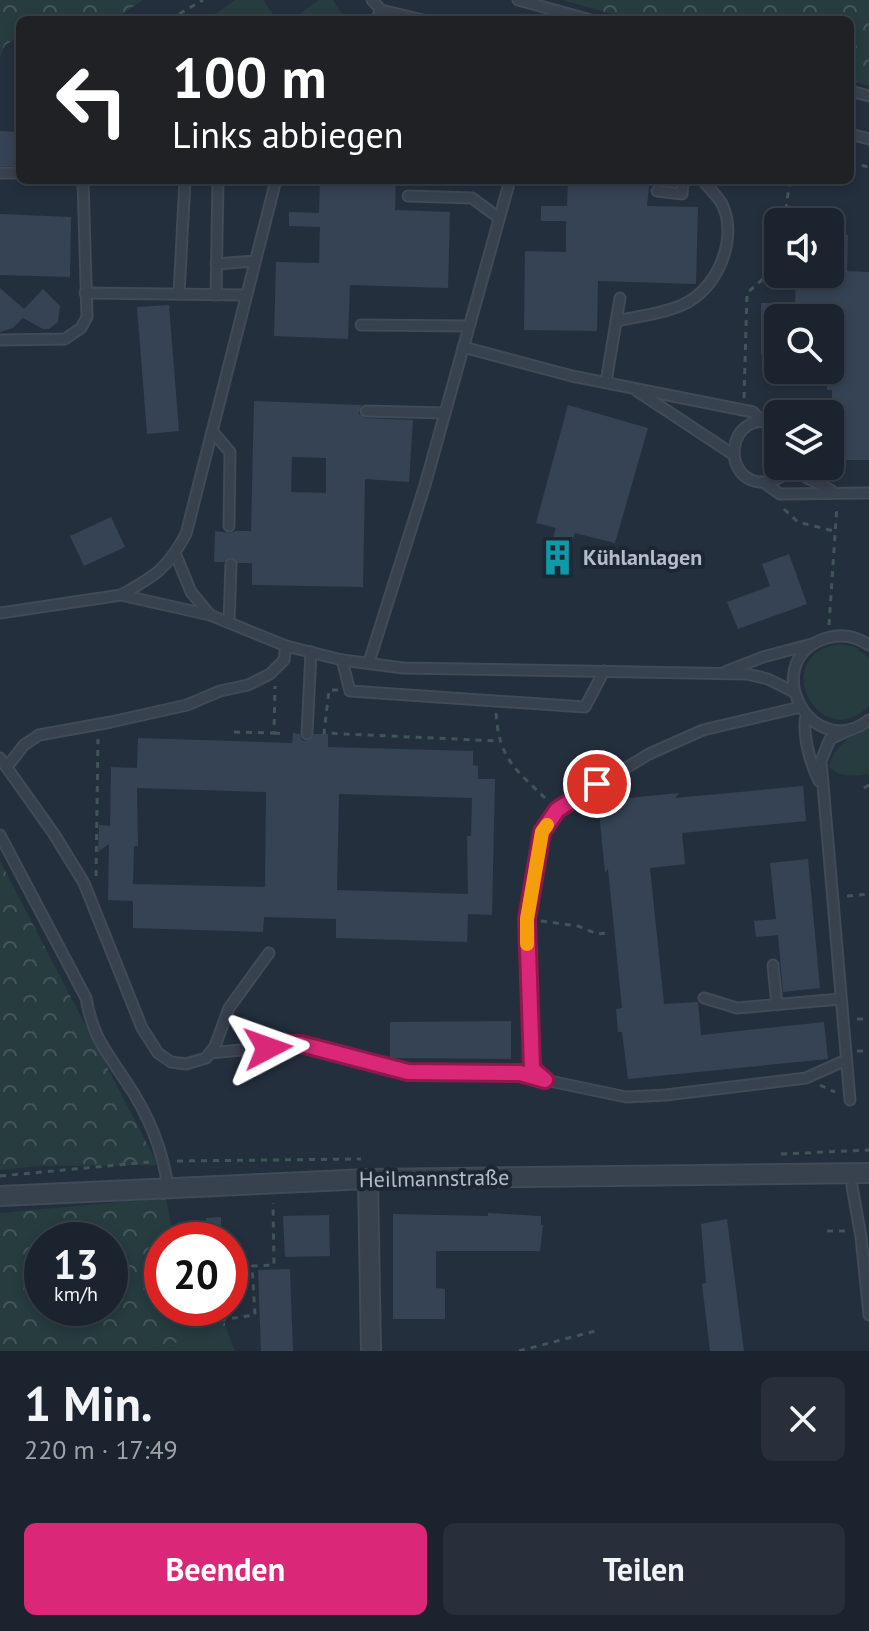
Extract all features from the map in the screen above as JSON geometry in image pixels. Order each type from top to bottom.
[{"type":"street","name":"Heilmannstraße","points":[[0,1196],[368,1179],[869,1173]]},
{"type":"street","points":[[368,1179],[371,1351]]},
{"type":"lane","points":[[372,0],[378,15]]},
{"type":"lane","points":[[518,0],[576,16]]},
{"type":"lane","points":[[0,340],[65,339],[81,328],[87,317],[83,184]]},
{"type":"lane","points":[[179,294],[185,184]]},
{"type":"lane","points":[[216,295],[218,184]]},
{"type":"lane","points":[[0,613],[121,595],[149,580],[171,561],[186,534],[275,184]]},
{"type":"lane","points":[[369,662],[445,413],[509,184]]},
{"type":"lane","points":[[657,191],[682,194],[683,184]]},
{"type":"lane","points":[[616,321],[687,303],[704,291],[715,277],[725,253],[727,225],[722,205],[705,184]]},
{"type":"lane","points":[[408,196],[472,198],[499,218]]},
{"type":"lane","points":[[216,264],[255,261]]},
{"type":"lane","points":[[85,293],[246,295]]},
{"type":"lane","points":[[606,382],[620,298]]},
{"type":"lane","points":[[361,325],[469,326]]},
{"type":"lane","points":[[463,347],[572,376],[753,412],[762,421]]},
{"type":"lane","points":[[631,387],[734,455]]},
{"type":"lane","points":[[366,411],[445,413]]},
{"type":"lane","points":[[762,421],[754,422],[736,439],[734,455],[746,477],[763,482],[780,494],[869,493]]},
{"type":"lane","points":[[212,431],[230,452],[229,526]]},
{"type":"lane","points":[[763,482],[774,480]]},
{"type":"lane","points":[[811,480],[838,492]]},
{"type":"lane","points":[[175,553],[191,592],[210,615]]},
{"type":"lane","points":[[229,622],[231,564]]},
{"type":"lane","points":[[121,595],[210,615],[286,646],[342,660],[403,668],[747,674],[768,679],[794,692]]},
{"type":"lane","points":[[722,673],[830,637],[855,638],[869,645]]},
{"type":"lane","points":[[815,643],[797,664],[794,692],[803,711],[814,771],[822,786]]},
{"type":"lane","points":[[7,767],[24,745],[39,735],[187,705],[220,691],[248,685],[274,671],[284,660],[286,646]]},
{"type":"lane","points":[[307,734],[311,652]]},
{"type":"lane","points":[[342,660],[350,691],[585,707],[604,671]]},
{"type":"lane","points":[[545,1080],[532,1069],[527,919],[542,832],[557,810],[649,754],[703,730],[803,711],[827,728],[852,729]]},
{"type":"lane","points":[[850,1100],[821,761],[830,739],[869,720]]},
{"type":"lane","points":[[0,758],[66,854],[95,907],[149,1043],[171,1062],[198,1062],[210,1053],[229,1008],[269,953]]},
{"type":"lane","points":[[0,835],[86,998],[91,1026],[105,1054],[126,1081],[160,1148],[168,1188]]},
{"type":"lane","points":[[773,965],[777,1005]]},
{"type":"lane","points":[[704,998],[737,1008],[841,999]]},
{"type":"lane","points":[[210,1053],[301,1044],[408,1072],[520,1073],[626,1097],[806,1078],[846,1060]]},
{"type":"lane","points":[[852,1186],[869,1315]]},
{"type":"path","points":[[176,16],[203,0]]},
{"type":"path","points":[[786,208],[789,184]]},
{"type":"path","points":[[744,410],[747,293],[764,278]]},
{"type":"path","points":[[830,637],[838,492]]},
{"type":"path","points":[[780,494],[781,507],[798,522],[834,531]]},
{"type":"path","points":[[274,671],[274,733]]},
{"type":"path","points":[[350,691],[329,690],[324,733],[499,741]]},
{"type":"path","points":[[495,700],[501,749],[512,765],[557,810]]},
{"type":"path","points":[[95,907],[99,725]]},
{"type":"path","points":[[234,732],[285,734]]},
{"type":"path","points":[[832,897],[869,894]]},
{"type":"path","points":[[527,919],[578,926],[597,934],[607,933]]},
{"type":"path","points":[[248,1316],[255,1315],[252,1266],[274,1265],[273,1183]]},
{"type":"path","points":[[827,1231],[860,1231]]},
{"type":"path","points":[[519,1351],[595,1331]]},
{"type":"green space","points":[[0,0],[143,0],[119,16],[16,16],[16,38],[5,45],[0,57]]},
{"type":"green space","points":[[235,0],[263,0],[274,16],[212,16]]},
{"type":"green space","points":[[319,0],[333,0],[343,16],[296,16]]},
{"type":"green space","points":[[562,0],[869,0],[869,86],[854,81],[854,16],[620,16]]},
{"type":"green space","points":[[840,644],[855,647],[869,658],[869,706],[851,718],[833,719],[819,711],[808,698],[804,681],[806,665],[818,652]]},
{"type":"green space","points":[[869,723],[869,774],[843,775],[829,767],[839,747]]},
{"type":"green space","points":[[0,861],[158,1165],[37,1166],[0,1170]]},
{"type":"green space","points":[[166,1198],[171,1222],[144,1222],[144,1326],[226,1328],[147,1351],[0,1351],[0,1213]]},
{"type":"green space","points":[[226,1328],[235,1351],[147,1351]]},
{"type":"building","points":[[0,131],[16,132],[16,166],[0,166]]},
{"type":"building","points":[[320,184],[396,184],[395,210],[450,212],[448,288],[350,285],[348,339],[274,336],[276,262],[319,263],[320,227],[289,226],[289,212],[319,213]]},
{"type":"building","points":[[568,184],[644,184],[649,186],[647,206],[698,207],[696,284],[598,281],[597,331],[524,330],[525,251],[566,252],[566,221],[541,221],[541,206],[567,206]]},
{"type":"building","points":[[0,214],[71,217],[70,277],[0,275]]},
{"type":"building","points":[[844,235],[848,235],[847,271],[869,272],[869,460],[844,460],[844,400],[832,400],[832,390],[827,390],[827,384],[844,384],[844,304],[795,304],[796,288],[844,288]]},
{"type":"building","points":[[0,288],[24,309],[43,289],[60,306],[58,322],[49,329],[43,329],[23,318],[13,328],[0,332]]},
{"type":"building","points":[[761,303],[795,304],[764,304],[764,354],[761,354]]},
{"type":"building","points":[[169,305],[179,431],[147,434],[137,307]]},
{"type":"building","points":[[254,401],[361,405],[359,414],[365,418],[413,420],[409,482],[365,479],[363,587],[252,585],[252,563],[238,563],[230,557],[224,562],[214,562],[215,531],[251,531]],"holes":[[[292,457],[326,458],[326,493],[291,492]]]},
{"type":"building","points":[[568,405],[648,428],[615,543],[575,533],[564,568],[545,562],[556,528],[536,523]]},
{"type":"building","points":[[111,517],[125,547],[84,566],[70,536]]},
{"type":"building","points":[[789,554],[807,604],[738,629],[727,602],[770,586],[762,564]]},
{"type":"building","points":[[293,733],[300,734],[302,740],[307,741],[315,734],[328,734],[328,747],[473,751],[473,765],[478,766],[478,779],[495,779],[492,915],[468,914],[467,942],[336,938],[336,919],[264,917],[263,932],[133,928],[133,901],[108,900],[109,844],[98,852],[99,825],[110,826],[111,767],[137,768],[138,738],[292,743]],"holes":[[[137,788],[266,792],[265,887],[133,884],[134,846],[138,846]],[[339,794],[472,798],[471,836],[467,836],[468,894],[337,890]]]},
{"type":"building","points":[[803,786],[806,821],[682,833],[685,864],[650,868],[664,1004],[698,1002],[701,1035],[824,1022],[828,1059],[628,1079],[622,1032],[618,1032],[616,1009],[622,1008],[598,801],[679,793],[675,798]]},
{"type":"building","points":[[808,859],[820,988],[783,992],[778,935],[756,937],[754,921],[776,919],[770,863]]},
{"type":"building","points":[[511,1021],[511,1059],[390,1058],[390,1022]]},
{"type":"building","points":[[488,1213],[541,1216],[540,1251],[436,1251],[436,1288],[445,1289],[445,1319],[393,1319],[393,1214],[488,1216]]},
{"type":"building","points":[[329,1215],[330,1256],[285,1257],[283,1216]]},
{"type":"building","points":[[221,1217],[221,1222],[206,1222],[206,1218]]},
{"type":"building","points":[[727,1219],[744,1351],[710,1351],[702,1284],[706,1283],[701,1224]]},
{"type":"building","points":[[290,1269],[293,1351],[261,1351],[258,1270]]},
{"type":"slow traffic","points":[[527,944],[527,919],[542,832],[547,825]]},
{"type":"place","name":"Kühlanlagen","points":[[557,557]]},
{"type":"route","points":[[268,1048],[301,1044],[408,1072],[520,1073],[545,1080],[532,1069],[527,960],[527,919],[542,832],[557,810],[597,784]]}]
